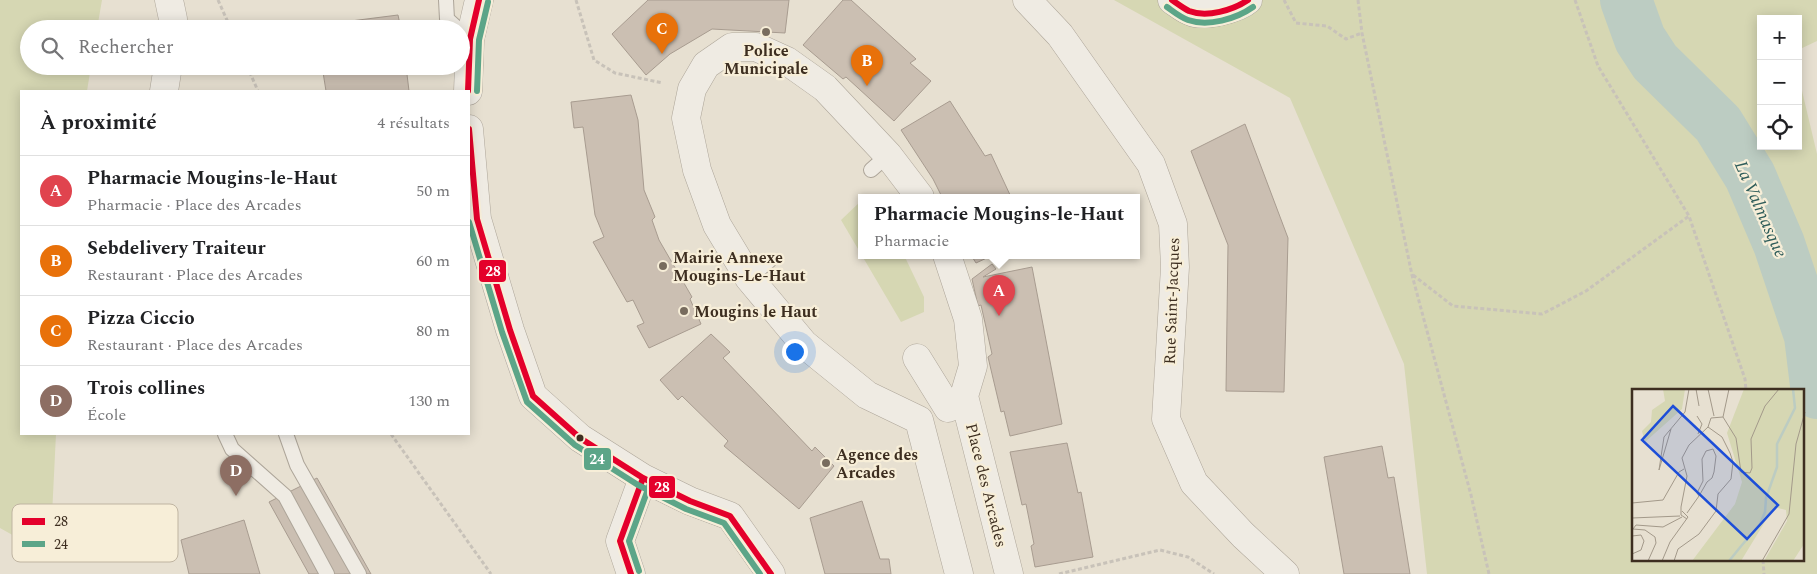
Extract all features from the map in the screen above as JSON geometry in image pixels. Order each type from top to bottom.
[{"type":"street","points":[[169,0],[173,20]]},
{"type":"street","points":[[469,20],[479,0]]},
{"type":"street","name":"Rue Saint-Jacques","points":[[1027,0],[1060,35],[1151,164],[1173,224],[1175,267],[1166,419],[1194,483],[1243,535],[1285,574]]},
{"type":"street","points":[[1172,0],[1192,13],[1212,13],[1242,5],[1248,0]]},
{"type":"street","points":[[917,194],[880,162],[825,88],[787,61],[756,47],[732,46],[706,65],[692,90],[686,118],[697,170],[717,225],[749,278],[804,344],[867,395],[919,420],[959,574]]},
{"type":"street","points":[[164,90],[167,75]]},
{"type":"street","points":[[467,75],[468,90]]},
{"type":"street","points":[[470,140],[477,219],[510,330],[533,396],[580,438],[643,478],[690,501],[730,516],[771,574]]},
{"type":"street","points":[[917,358],[956,402],[973,366],[968,319],[948,259]]},
{"type":"street","name":"Place des Arcades","points":[[919,420],[956,402],[1008,574]]},
{"type":"street","points":[[631,574],[620,541],[643,478]]},
{"type":"lane","points":[[446,0],[448,20]]},
{"type":"lane","points":[[749,278],[769,261]]},
{"type":"lane","points":[[226,435],[232,448],[285,496],[327,574]]},
{"type":"lane","points":[[286,435],[297,465],[359,574]]},
{"type":"path","points":[[218,0],[227,20]]},
{"type":"path","points":[[576,0],[594,60],[615,73],[692,90]]},
{"type":"path","points":[[1284,0],[1296,23],[1327,26],[1346,39],[1362,33]]},
{"type":"path","points":[[1358,0],[1362,33],[1412,275],[1471,495],[1489,574]]},
{"type":"path","points":[[1575,0],[1598,66],[1689,216],[1745,379],[1746,389]]},
{"type":"path","points":[[251,75],[258,90]]},
{"type":"path","points":[[1412,275],[1453,306],[1542,314],[1586,291],[1689,216]]},
{"type":"path","points":[[392,435],[491,574]]},
{"type":"path","points":[[1059,574],[1160,550],[1188,558],[1214,574]]},
{"type":"green space","points":[[0,0],[102,0],[99,20],[20,20],[20,75],[90,75],[87,90],[20,90],[20,435],[56,435],[53,504],[12,504],[12,535],[0,528]]},
{"type":"green space","points":[[1114,0],[1817,0],[1817,41],[1802,48],[1802,15],[1757,15],[1757,150],[1802,150],[1802,91],[1817,154],[1817,574],[1427,574],[1404,364],[1290,98]]},
{"type":"green space","points":[[858,204],[858,249],[841,220]]},
{"type":"green space","points":[[864,259],[906,259],[924,297],[924,312],[901,322]]},
{"type":"building","points":[[648,0],[789,0],[785,33],[712,29],[670,54],[646,75],[612,34]]},
{"type":"building","points":[[843,0],[851,0],[916,59],[910,63],[931,81],[894,121],[846,77],[843,79],[803,45]]},
{"type":"building","points":[[398,15],[399,20],[359,20]]},
{"type":"building","points":[[323,75],[407,75],[409,90],[326,90]]},
{"type":"building","points":[[631,95],[638,120],[644,190],[655,217],[652,220],[659,240],[692,297],[690,299],[701,324],[649,348],[637,326],[644,323],[633,300],[627,302],[593,242],[604,237],[595,215],[583,127],[574,128],[571,102]]},
{"type":"building","points":[[950,101],[985,156],[991,154],[1010,194],[940,194],[901,130]]},
{"type":"building","points":[[1245,124],[1288,238],[1284,392],[1226,391],[1228,245],[1191,151]]},
{"type":"building","points":[[974,259],[984,259],[976,263]]},
{"type":"building","points":[[992,264],[996,269],[983,277],[1032,267],[1062,424],[1010,436],[1004,411],[1001,412],[988,357],[992,354],[981,305],[978,306],[972,279]]},
{"type":"building","points":[[711,334],[730,352],[723,358],[812,451],[815,447],[834,466],[799,509],[724,446],[728,441],[682,396],[678,400],[660,380]]},
{"type":"building","points":[[1067,443],[1078,493],[1081,492],[1093,557],[1035,567],[1031,546],[1034,544],[1026,504],[1022,505],[1010,452]]},
{"type":"building","points":[[1382,446],[1388,478],[1394,477],[1410,574],[1344,574],[1324,457]]},
{"type":"building","points":[[317,478],[371,574],[309,574],[269,502]]},
{"type":"building","points":[[862,501],[880,559],[889,559],[891,574],[825,574],[810,518]]},
{"type":"building","points":[[244,520],[260,574],[189,574],[181,540]]},
{"type":"waterway","name":"La Valmasque","points":[[1626,0],[1640,39],[1655,62],[1718,124],[1750,176],[1779,244],[1810,336],[1817,393]]},
{"type":"transit line","name":"28","points":[[470,39],[479,0]]},
{"type":"transit line","name":"28","points":[[1172,0],[1189,11],[1204,14],[1227,10],[1248,0]]},
{"type":"transit line","name":"24","points":[[477,91],[479,40],[488,2]]},
{"type":"transit line","name":"24","points":[[1167,7],[1185,19],[1204,23],[1222,21],[1253,7]]},
{"type":"transit line","name":"28","points":[[468,90],[469,75]]},
{"type":"transit line","name":"28","points":[[470,140],[477,219],[510,330],[533,396],[580,438],[643,478],[690,501],[730,516],[771,574]]},
{"type":"transit line","name":"24","points":[[470,225],[502,332],[527,402],[575,445],[638,485],[686,509],[724,523],[760,574]]},
{"type":"transit line","name":"28","points":[[631,574],[620,541],[643,478]]},
{"type":"transit line","name":"24","points":[[639,571],[629,541],[651,481]]},
{"type":"place","name":"Police Municipale","points":[[766,32]]},
{"type":"place","name":"Pizza Ciccio","points":[[662,54]]},
{"type":"place","name":"Sebdelivery Traiteur","points":[[867,86]]},
{"type":"place","name":"Mairie Annexe Mougins-Le-Haut","points":[[663,266]]},
{"type":"place","name":"Mougins le Haut","points":[[684,311]]},
{"type":"place","name":"Pharmacie Mougins-le-Haut","points":[[999,316]]},
{"type":"place","name":"Agence des Arcades","points":[[826,463]]},
{"type":"place","name":"Trois collines","points":[[236,496]]}]
